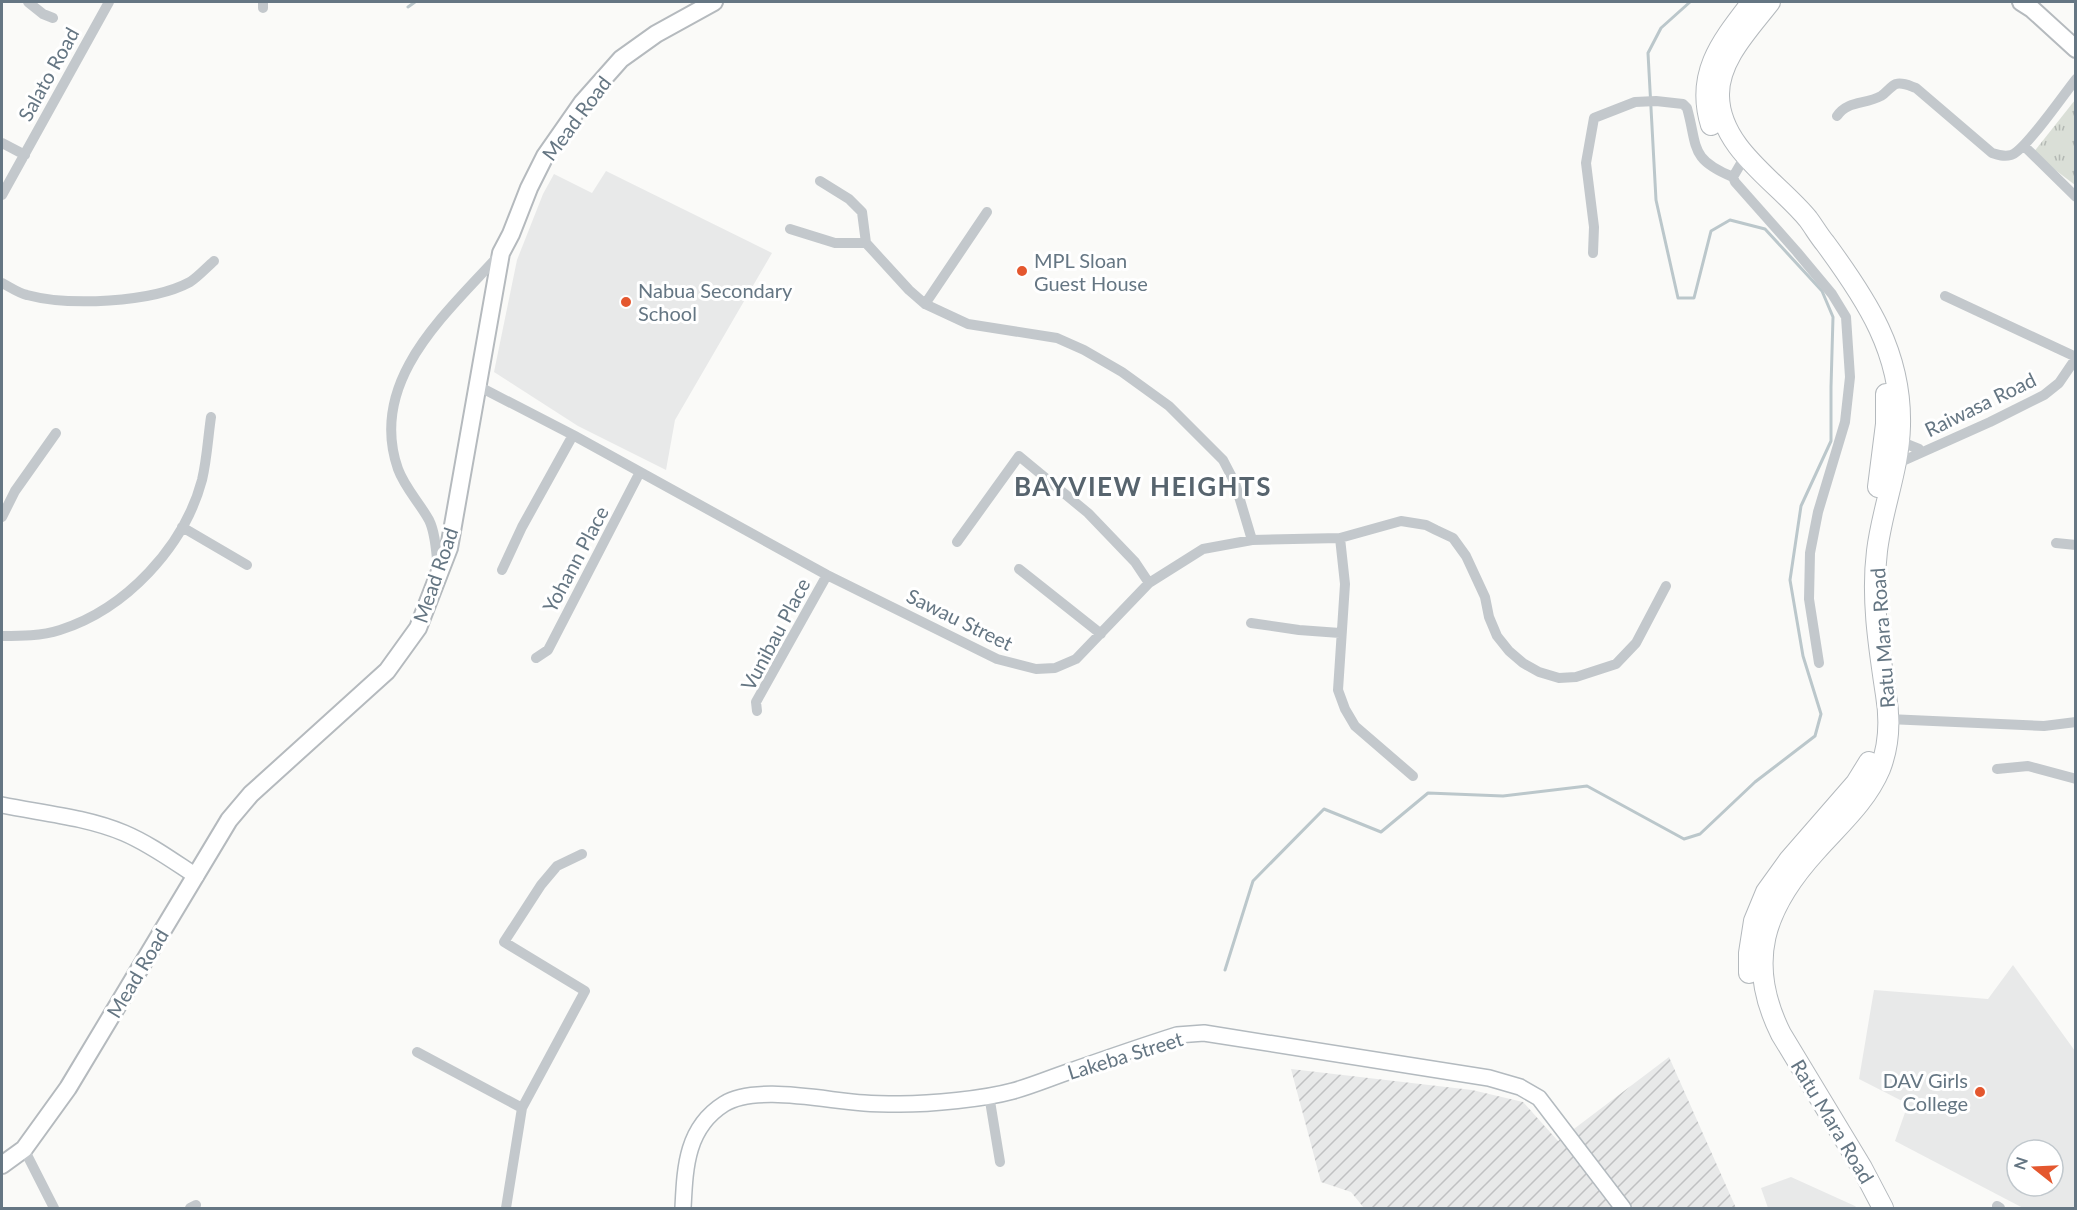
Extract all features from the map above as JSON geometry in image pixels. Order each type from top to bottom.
[{"type":"highway","name":"Ratu Mara Road","points":[[1752,2],[1718,50],[1707,78],[1706,91],[1710,125],[1736,171],[1797,225],[1824,260],[1856,309],[1874,344],[1885,380],[1887,401],[1882,464],[1866,538],[1863,571],[1864,611],[1876,704],[1874,750],[1856,783],[1789,860],[1766,892],[1754,921],[1749,953],[1749,972],[1756,1006],[1775,1047],[1870,1209]]},
{"type":"highway","name":"Ratu Mara Road","points":[[1770,2],[1734,50],[1727,65],[1719,93],[1722,120],[1739,148],[1809,220],[1854,284],[1881,328],[1897,375],[1900,404],[1896,464],[1880,532],[1875,572],[1876,608],[1888,719],[1886,746],[1880,769],[1870,786],[1847,819],[1796,874],[1779,900],[1766,934],[1762,973],[1772,1017],[1862,1168],[1883,1209]]},
{"type":"main road","name":"Mead Road","points":[[2,1166],[24,1149],[68,1088],[229,820],[251,794],[387,671],[418,628],[448,548],[501,253],[511,234],[528,188],[545,156],[582,103],[621,59],[656,34],[714,2]]},
{"type":"main road","points":[[2021,2],[2076,48]]},
{"type":"main road","points":[[2,805],[123,833],[157,850],[196,876]]},
{"type":"main road","name":"Lakeba Street","points":[[682,1209],[689,1147],[711,1114],[726,1102],[749,1096],[775,1094],[865,1103],[903,1104],[1012,1092],[1177,1035],[1204,1033],[1489,1078],[1520,1087],[1539,1098],[1623,1209]]},
{"type":"street","points":[[30,2],[43,14],[53,18]]},
{"type":"street","name":"Salato Road","points":[[2,195],[109,2]]},
{"type":"street","points":[[1837,116],[1849,105],[1872,100],[1896,84],[1904,84],[1916,88],[1992,153],[2002,156],[2012,155],[2024,146],[2076,79]]},
{"type":"street","points":[[1593,253],[1594,227],[1586,163],[1594,118],[1635,102],[1683,104],[1687,108],[1693,140],[1700,158],[1716,170],[1736,171],[1735,182],[1832,294],[1846,317],[1850,377],[1845,422],[1818,512],[1810,553],[1809,599],[1819,663]]},
{"type":"street","points":[[2,143],[25,155]]},
{"type":"street","points":[[2024,146],[2076,197]]},
{"type":"street","points":[[820,181],[849,199],[862,212],[866,243],[902,283],[925,304],[968,324],[1057,339],[1084,350],[1145,388],[1168,406],[1223,460],[1235,483],[1252,540]]},
{"type":"street","points":[[925,304],[987,212]]},
{"type":"street","points":[[790,229],[835,243],[866,243]]},
{"type":"street","points":[[439,575],[435,541],[429,520],[402,480],[394,458],[392,442],[394,399],[402,375],[414,353],[435,326],[501,253]]},
{"type":"street","points":[[2,283],[25,295],[66,302],[102,302],[164,292],[191,282],[214,261]]},
{"type":"street","points":[[1945,296],[2076,358]]},
{"type":"street","name":"Raiwasa Road","points":[[1896,464],[2044,395],[2059,383],[2076,358]]},
{"type":"street","name":"Sawau Street","points":[[478,386],[573,435],[827,575],[997,659],[1018,666],[1036,669],[1055,668],[1076,658],[1149,583],[1203,549],[1252,540],[1340,538],[1401,521],[1426,525],[1453,538],[1476,574],[1497,636],[1523,663],[1539,672],[1559,678],[1576,677],[1616,664],[1636,642],[1665,586]]},
{"type":"street","points":[[2,636],[30,636],[59,630],[87,619],[130,591],[150,571],[182,527],[202,480],[210,417]]},
{"type":"street","points":[[2,517],[15,491],[56,433]]},
{"type":"street","points":[[502,570],[522,527],[573,435]]},
{"type":"street","points":[[1899,441],[1921,452]]},
{"type":"street","points":[[957,542],[1018,456],[1088,513],[1134,562],[1149,583]]},
{"type":"street","name":"Yohann Place","points":[[536,658],[548,650],[640,472]]},
{"type":"street","points":[[182,527],[247,565]]},
{"type":"street","points":[[1340,538],[1345,584],[1338,690],[1345,709],[1356,726],[1413,776]]},
{"type":"street","points":[[2056,543],[2076,545]]},
{"type":"street","points":[[1019,569],[1101,634]]},
{"type":"street","name":"Vunibau Place","points":[[757,711],[756,702],[827,575]]},
{"type":"street","points":[[1251,623],[1340,633]]},
{"type":"street","points":[[1888,719],[2044,726],[2076,722]]},
{"type":"street","points":[[1997,769],[2028,766],[2076,779]]},
{"type":"street","points":[[506,1209],[522,1108],[585,991],[504,942],[557,866],[582,854]]},
{"type":"street","points":[[417,1052],[522,1108]]},
{"type":"street","points":[[989,1095],[1000,1162]]},
{"type":"street","points":[[24,1149],[54,1209]]},
{"type":"shaded area","name":"Nabua Secondary School","points":[[606,171],[772,253],[675,420],[666,470],[578,426],[494,372],[517,260],[543,194],[554,174],[592,193]]},
{"type":"shaded area","name":"DAV Girls College","points":[[2013,965],[2075,1051],[2075,1208],[2023,1208],[1895,1141],[1908,1104],[1859,1079],[1874,990],[1988,999]]},
{"type":"shaded area","points":[[1669,1057],[1736,1208],[1364,1208],[1351,1192],[1321,1182],[1291,1069],[1472,1090],[1523,1102],[1558,1141]]},
{"type":"shaded area","points":[[1791,1177],[1857,1208],[1768,1208],[1761,1188]]},
{"type":"green space","points":[[2075,100],[2075,185],[2033,153]]},
{"type":"waterway","points":[[408,7],[415,2]]},
{"type":"waterway","points":[[1225,970],[1253,881],[1324,809],[1381,832],[1428,793],[1503,796],[1587,786],[1684,839],[1700,834],[1755,782],[1815,736],[1821,714],[1803,656],[1790,580],[1801,506],[1831,441],[1833,317],[1822,291],[1765,229],[1730,220],[1711,231],[1694,298],[1678,298],[1656,200],[1648,53],[1661,28],[1690,2]]},
{"type":"place","name":"MPL Sloan Guest House","points":[[1022,271]]},
{"type":"place","name":"Nabua Secondary School","points":[[626,302]]},
{"type":"place","name":"DAV Girls College","points":[[1980,1092]]},
{"type":"district","name":"BAYVIEW HEIGHTS","points":[[1143,486]]}]
